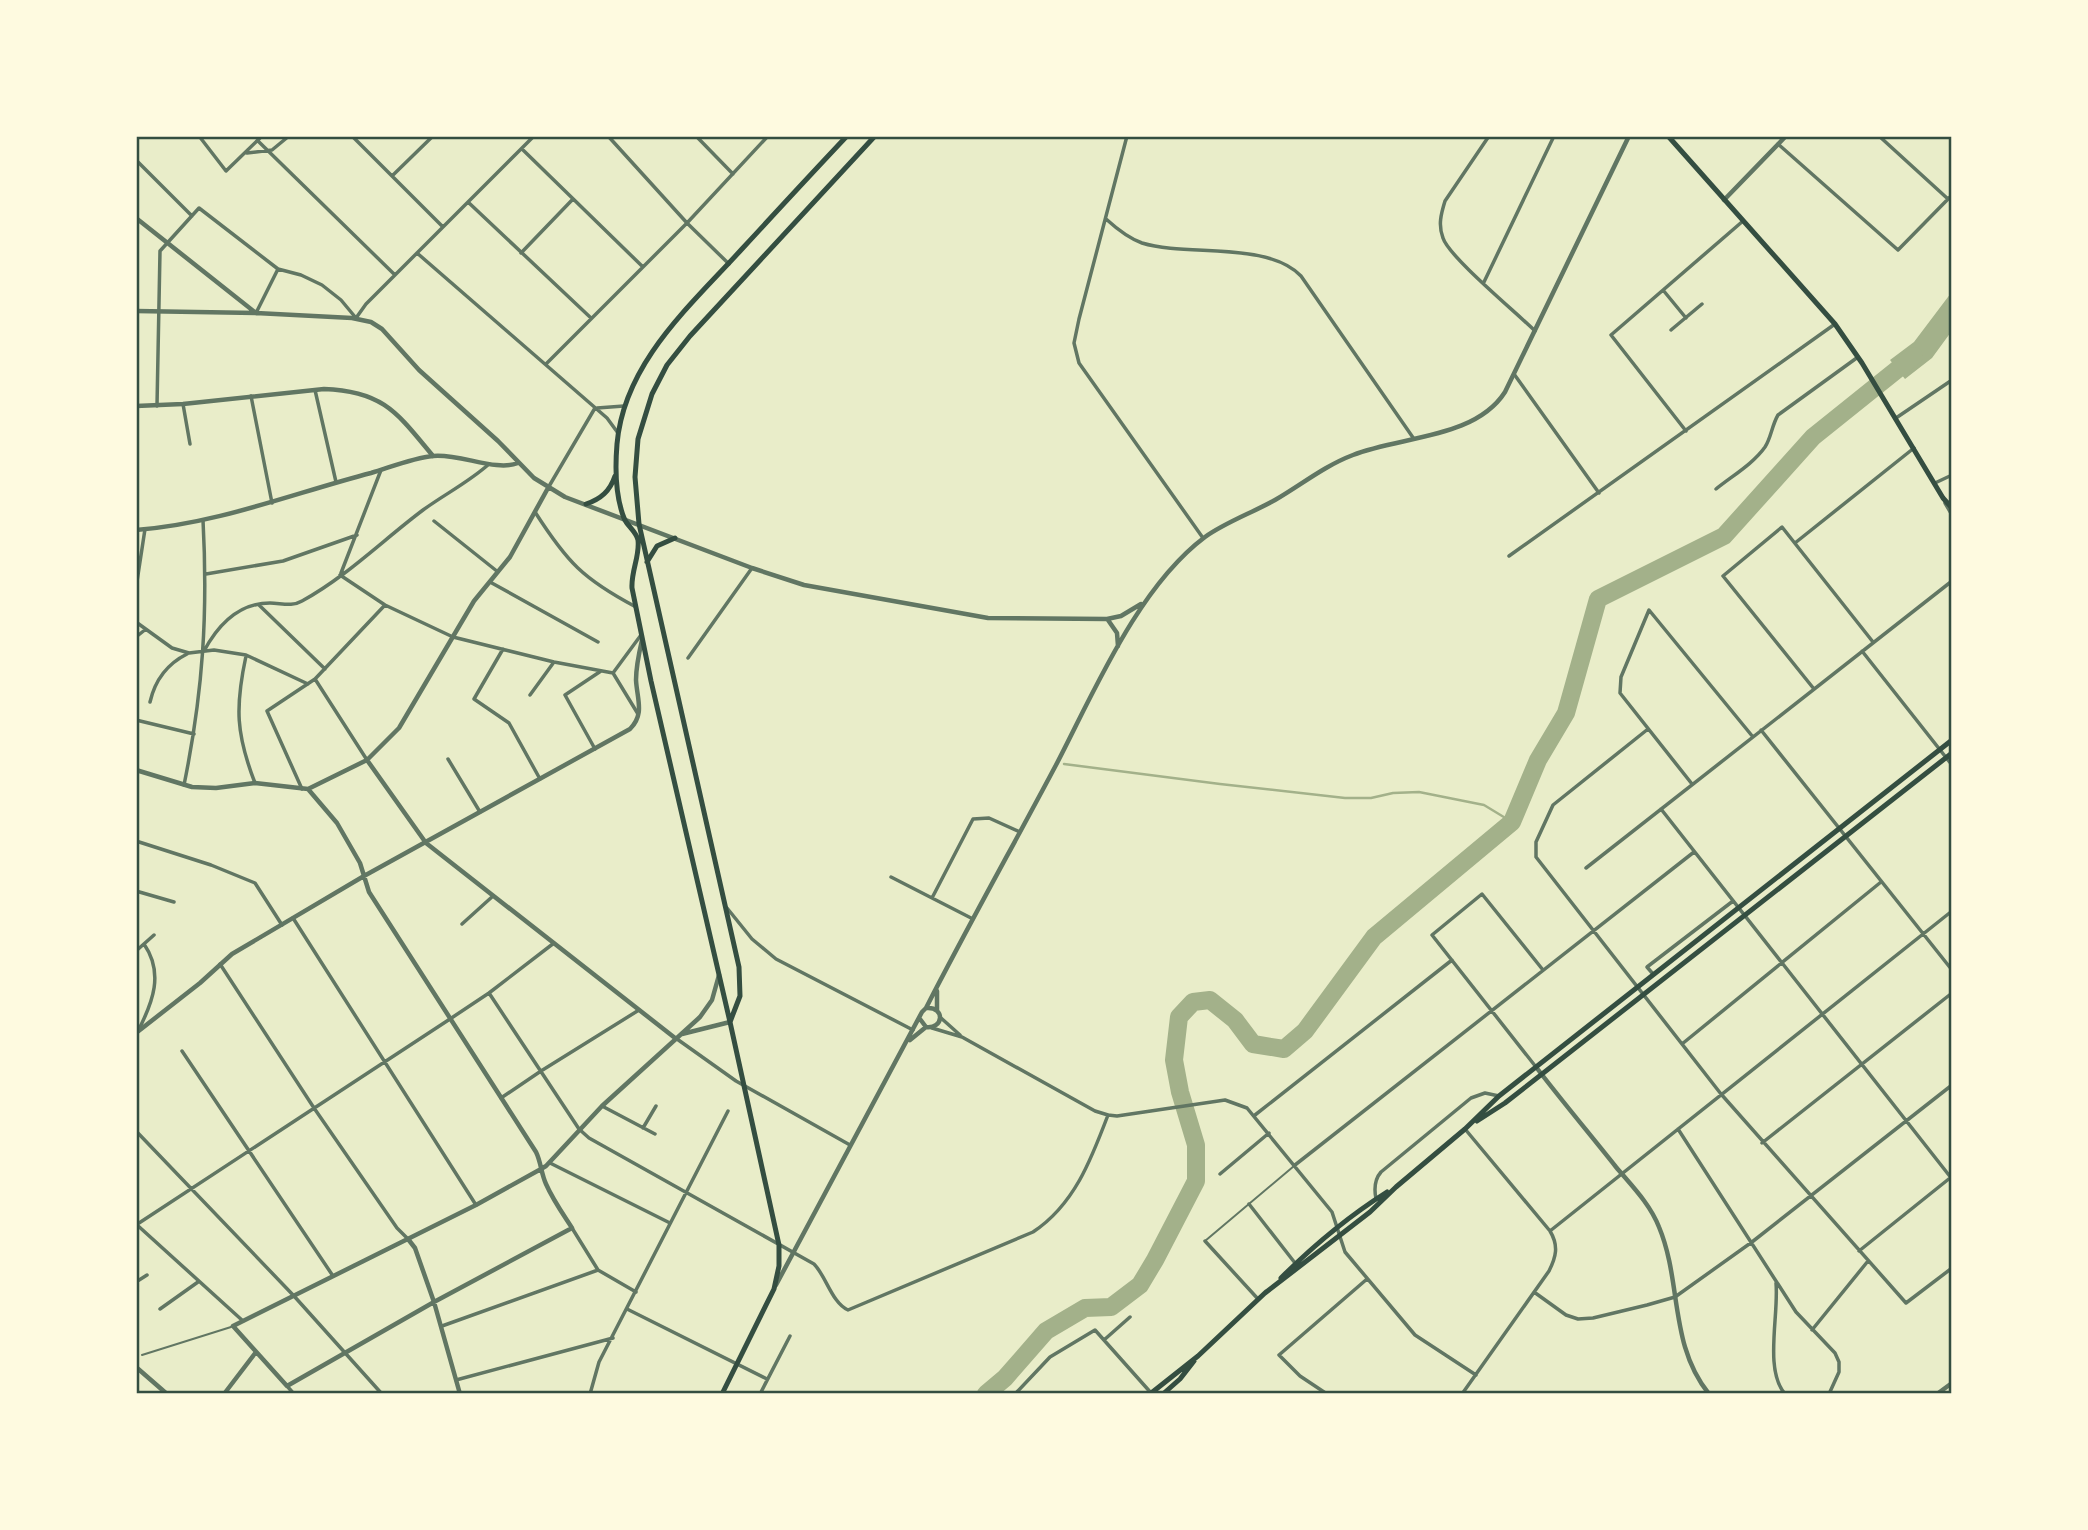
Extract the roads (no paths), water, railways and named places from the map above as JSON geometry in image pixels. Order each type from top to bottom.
[{"type":"main road","points":[[722,1394],[774,1289],[779,1266],[779,1245],[636,608],[632,576],[638,549],[637,538],[624,519],[619,501],[616,473],[618,433],[625,405],[640,372],[661,338],[847,136]]},
{"type":"main road","points":[[730,1022],[738,1003],[741,977],[639,524],[635,477],[638,439],[645,410],[667,365],[690,336],[875,136]]},
{"type":"main road","points":[[1668,136],[1835,324],[1914,447],[1942,498],[1951,508]]},
{"type":"main road","points":[[586,504],[598,499],[608,490],[616,473]]},
{"type":"main road","points":[[647,562],[657,546],[675,538]]},
{"type":"main road","points":[[1265,1293],[1370,1212],[1499,1096],[1951,740]]},
{"type":"main road","points":[[1465,1129],[1505,1103],[1951,753]]},
{"type":"main road","points":[[1151,1393],[1198,1356],[1337,1229],[1396,1187]]},
{"type":"main road","points":[[1163,1394],[1180,1379],[1198,1356]]},
{"type":"street","points":[[199,136],[226,171],[262,136]]},
{"type":"street","points":[[245,153],[277,148],[289,136]]},
{"type":"street","points":[[352,136],[443,226]]},
{"type":"street","points":[[392,176],[433,136]]},
{"type":"street","points":[[356,318],[394,275],[534,136]]},
{"type":"street","points":[[608,136],[687,223],[729,264]]},
{"type":"street","points":[[696,136],[733,174]]},
{"type":"street","points":[[546,364],[687,223],[768,136]]},
{"type":"street","points":[[1127,136],[1079,319],[1074,351],[1079,363],[1203,538]]},
{"type":"street","points":[[1489,136],[1445,201],[1440,229],[1447,248],[1535,331]]},
{"type":"street","points":[[1484,282],[1554,136]]},
{"type":"street","points":[[774,1289],[1145,601],[1203,538],[1273,501],[1339,461],[1365,451],[1466,424],[1484,415],[1501,398],[1514,374],[1629,136]]},
{"type":"street","points":[[1724,200],[1786,136]]},
{"type":"street","points":[[1778,144],[1898,250],[1950,197],[1879,136]]},
{"type":"street","points":[[258,141],[394,275]]},
{"type":"street","points":[[522,149],[643,267]]},
{"type":"street","points":[[136,160],[192,216]]},
{"type":"street","points":[[521,253],[573,199]]},
{"type":"street","points":[[468,202],[591,318]]},
{"type":"street","points":[[157,406],[160,251],[199,208],[278,269],[301,275],[322,285],[341,300],[356,318]]},
{"type":"street","points":[[136,218],[256,313]]},
{"type":"street","points":[[1105,218],[1130,238],[1150,245],[1262,256],[1289,265],[1301,276],[1413,439]]},
{"type":"street","points":[[1686,431],[1612,335],[1743,221]]},
{"type":"street","points":[[417,253],[607,418],[618,433]]},
{"type":"street","points":[[256,313],[278,269]]},
{"type":"street","points":[[1663,290],[1685,318]]},
{"type":"street","points":[[1671,330],[1702,304]]},
{"type":"street","points":[[136,311],[256,313],[371,321],[382,329],[419,370],[548,488],[752,568],[804,585],[974,617],[1015,620],[1107,619],[1121,616],[1145,601]]},
{"type":"street","points":[[1509,556],[1835,324]]},
{"type":"street","points":[[1716,489],[1766,445],[1778,415],[1858,357]]},
{"type":"street","points":[[1514,374],[1599,494]]},
{"type":"street","points":[[1896,418],[1951,380]]},
{"type":"street","points":[[136,406],[183,404],[315,390],[346,391],[384,403],[400,416],[433,456]]},
{"type":"street","points":[[315,390],[336,482]]},
{"type":"street","points":[[251,397],[272,503]]},
{"type":"street","points":[[183,404],[190,444]]},
{"type":"street","points":[[595,408],[625,405]]},
{"type":"street","points":[[136,770],[184,785],[216,788],[255,783],[305,789],[367,760],[384,745],[406,718],[474,601],[499,572],[595,408]]},
{"type":"street","points":[[1795,543],[1914,447]]},
{"type":"street","points":[[136,530],[202,520],[272,503],[336,482],[433,456],[452,456],[511,465],[518,463]]},
{"type":"street","points":[[204,651],[215,631],[232,616],[258,604],[296,604],[340,575],[423,510],[490,463]]},
{"type":"street","points":[[340,575],[381,470]]},
{"type":"street","points":[[1935,483],[1951,475]]},
{"type":"street","points":[[1942,498],[1951,515]]},
{"type":"street","points":[[535,512],[574,565],[602,589],[636,608]]},
{"type":"street","points":[[184,785],[194,733],[204,651],[206,574],[202,520]]},
{"type":"street","points":[[434,521],[499,572]]},
{"type":"street","points":[[1814,689],[1723,576],[1782,527],[1873,642]]},
{"type":"street","points":[[136,588],[145,529]]},
{"type":"street","points":[[206,574],[283,561],[357,535]]},
{"type":"street","points":[[688,658],[752,568]]},
{"type":"street","points":[[340,575],[385,605],[453,637],[554,662],[613,673],[639,715]]},
{"type":"street","points":[[1587,868],[1951,581]]},
{"type":"street","points":[[490,582],[598,642]]},
{"type":"street","points":[[258,604],[325,669]]},
{"type":"street","points":[[385,605],[315,679],[267,710],[305,789],[337,823],[360,863],[369,892],[536,1152],[548,1189],[598,1270],[636,1292]]},
{"type":"street","points":[[1693,784],[1620,693],[1619,684],[1649,610],[1753,737]]},
{"type":"street","points":[[1107,619],[1117,633],[1118,648]]},
{"type":"street","points":[[136,622],[172,648],[189,653]]},
{"type":"street","points":[[136,637],[146,629]]},
{"type":"street","points":[[613,673],[642,637]]},
{"type":"street","points":[[137,1033],[220,964],[293,918],[630,730],[639,715],[637,673],[642,637]]},
{"type":"street","points":[[503,649],[474,699],[509,723],[540,779]]},
{"type":"street","points":[[150,702],[163,672],[179,658],[189,653],[204,651],[224,650],[246,654],[308,684]]},
{"type":"street","points":[[1862,651],[1951,765]]},
{"type":"street","points":[[246,654],[238,691],[238,723],[244,754],[255,783]]},
{"type":"street","points":[[530,695],[554,662]]},
{"type":"street","points":[[595,749],[565,695],[601,671]]},
{"type":"street","points":[[315,679],[367,760],[426,843],[675,1038],[744,1086],[850,1145]]},
{"type":"street","points":[[136,720],[194,733]]},
{"type":"street","points":[[1648,729],[1553,805],[1536,842],[1535,852],[1593,931],[1721,1094],[1906,1303],[1951,1268]]},
{"type":"street","points":[[1761,730],[1951,970]]},
{"type":"street","points":[[448,759],[480,812]]},
{"type":"street","points":[[1661,809],[1951,1178],[1859,1251]]},
{"type":"street","points":[[932,898],[973,819],[989,818],[1020,832]]},
{"type":"street","points":[[136,841],[211,865],[255,883],[282,925]]},
{"type":"street","points":[[1295,1165],[1695,852]]},
{"type":"street","points":[[891,877],[973,919]]},
{"type":"street","points":[[1682,1044],[1882,882]]},
{"type":"street","points":[[136,891],[174,902]]},
{"type":"street","points":[[1543,970],[1482,894],[1432,935],[1641,1197],[1658,1224],[1671,1264],[1681,1333],[1688,1357],[1709,1394]]},
{"type":"street","points":[[462,924],[493,896]]},
{"type":"street","points":[[1653,974],[1647,967],[1733,901]]},
{"type":"street","points":[[724,904],[752,939],[776,959],[913,1030]]},
{"type":"street","points":[[1550,1231],[1951,911]]},
{"type":"street","points":[[293,918],[476,1205]]},
{"type":"street","points":[[136,951],[154,935]]},
{"type":"street","points":[[243,1321],[137,1225],[489,993],[554,943]]},
{"type":"street","points":[[137,1033],[151,1005],[156,972],[154,962],[144,944]]},
{"type":"street","points":[[1255,1115],[1452,960]]},
{"type":"street","points":[[220,964],[314,1108],[397,1228],[415,1248],[435,1302],[460,1394]]},
{"type":"street","points":[[294,1394],[233,1326],[476,1205],[550,1163],[602,1106],[706,1009],[712,1000],[719,974]]},
{"type":"street","points":[[937,986],[937,1010],[941,1018],[962,1037],[1095,1111],[1108,1115],[1225,1100],[1234,1101],[1247,1108],[1332,1212],[1344,1250],[1415,1335],[1476,1375]]},
{"type":"street","points":[[489,993],[579,1129],[595,1143],[814,1264],[843,1307],[852,1309],[1033,1233],[1044,1225],[1063,1206],[1078,1185],[1108,1115]]},
{"type":"street","points":[[1762,1143],[1951,993]]},
{"type":"street","points":[[926,1008],[937,1010]]},
{"type":"street","points":[[501,1098],[639,1010]]},
{"type":"street","points":[[920,1017],[921,1023],[929,1028],[962,1037]]},
{"type":"street","points":[[904,1046],[916,1033],[938,1024],[941,1018]]},
{"type":"street","points":[[675,1038],[694,1029],[730,1022]]},
{"type":"street","points":[[182,1051],[333,1276]]},
{"type":"street","points":[[1534,1293],[1566,1315],[1578,1319],[1606,1315],[1675,1297],[1752,1242],[1951,1084]]},
{"type":"street","points":[[1376,1199],[1374,1190],[1381,1172],[1471,1098],[1485,1093],[1499,1096]]},
{"type":"street","points":[[602,1106],[654,1134]]},
{"type":"street","points":[[643,1128],[656,1106]]},
{"type":"street","points":[[590,1394],[599,1362],[728,1111]]},
{"type":"street","points":[[1462,1394],[1549,1271],[1556,1252],[1555,1239],[1550,1231],[1465,1129]]},
{"type":"street","points":[[1678,1129],[1796,1312],[1835,1353],[1839,1362],[1839,1373],[1829,1394]]},
{"type":"street","points":[[136,1131],[193,1188],[382,1394]]},
{"type":"street","points":[[1220,1174],[1269,1133]]},
{"type":"street","points":[[550,1163],[671,1223]]},
{"type":"street","points":[[1249,1204],[1296,1264]]},
{"type":"street","points":[[287,1385],[572,1228]]},
{"type":"street","points":[[1205,1241],[1258,1300]]},
{"type":"street","points":[[1812,1330],[1868,1261]]},
{"type":"street","points":[[442,1326],[598,1270]]},
{"type":"street","points":[[136,1282],[147,1275]]},
{"type":"street","points":[[1327,1394],[1300,1376],[1279,1356],[1367,1279]]},
{"type":"street","points":[[1776,1280],[1777,1314],[1773,1367],[1784,1394]]},
{"type":"street","points":[[160,1310],[198,1282]]},
{"type":"street","points":[[627,1309],[767,1379]]},
{"type":"street","points":[[1104,1340],[1130,1317]]},
{"type":"street","points":[[1015,1394],[1050,1357],[1095,1330],[1151,1393]]},
{"type":"street","points":[[760,1394],[790,1336]]},
{"type":"street","points":[[456,1380],[613,1338]]},
{"type":"street","points":[[224,1394],[256,1352]]},
{"type":"street","points":[[136,1367],[167,1394]]},
{"type":"street","points":[[1937,1394],[1951,1384]]},
{"type":"street","points":[[1945,1394],[1951,1384]]},
{"type":"lane","points":[[1205,1241],[1295,1165]]},
{"type":"lane","points":[[142,1354],[233,1326]]},
{"type":"waterway","points":[[986,1394],[1005,1378],[1046,1331],[1085,1308],[1111,1307],[1140,1285],[1196,1181],[1196,1145],[1180,1092],[1174,1060],[1179,1017],[1193,1002],[1210,1000],[1235,1020],[1253,1044],[1284,1049],[1305,1031],[1374,937],[1512,822],[1538,760],[1566,713],[1598,599],[1724,536],[1813,437],[1914,356]]},
{"type":"waterway","points":[[1064,764],[1345,798],[1371,798],[1393,793],[1419,792],[1484,805],[1512,822]]}]
